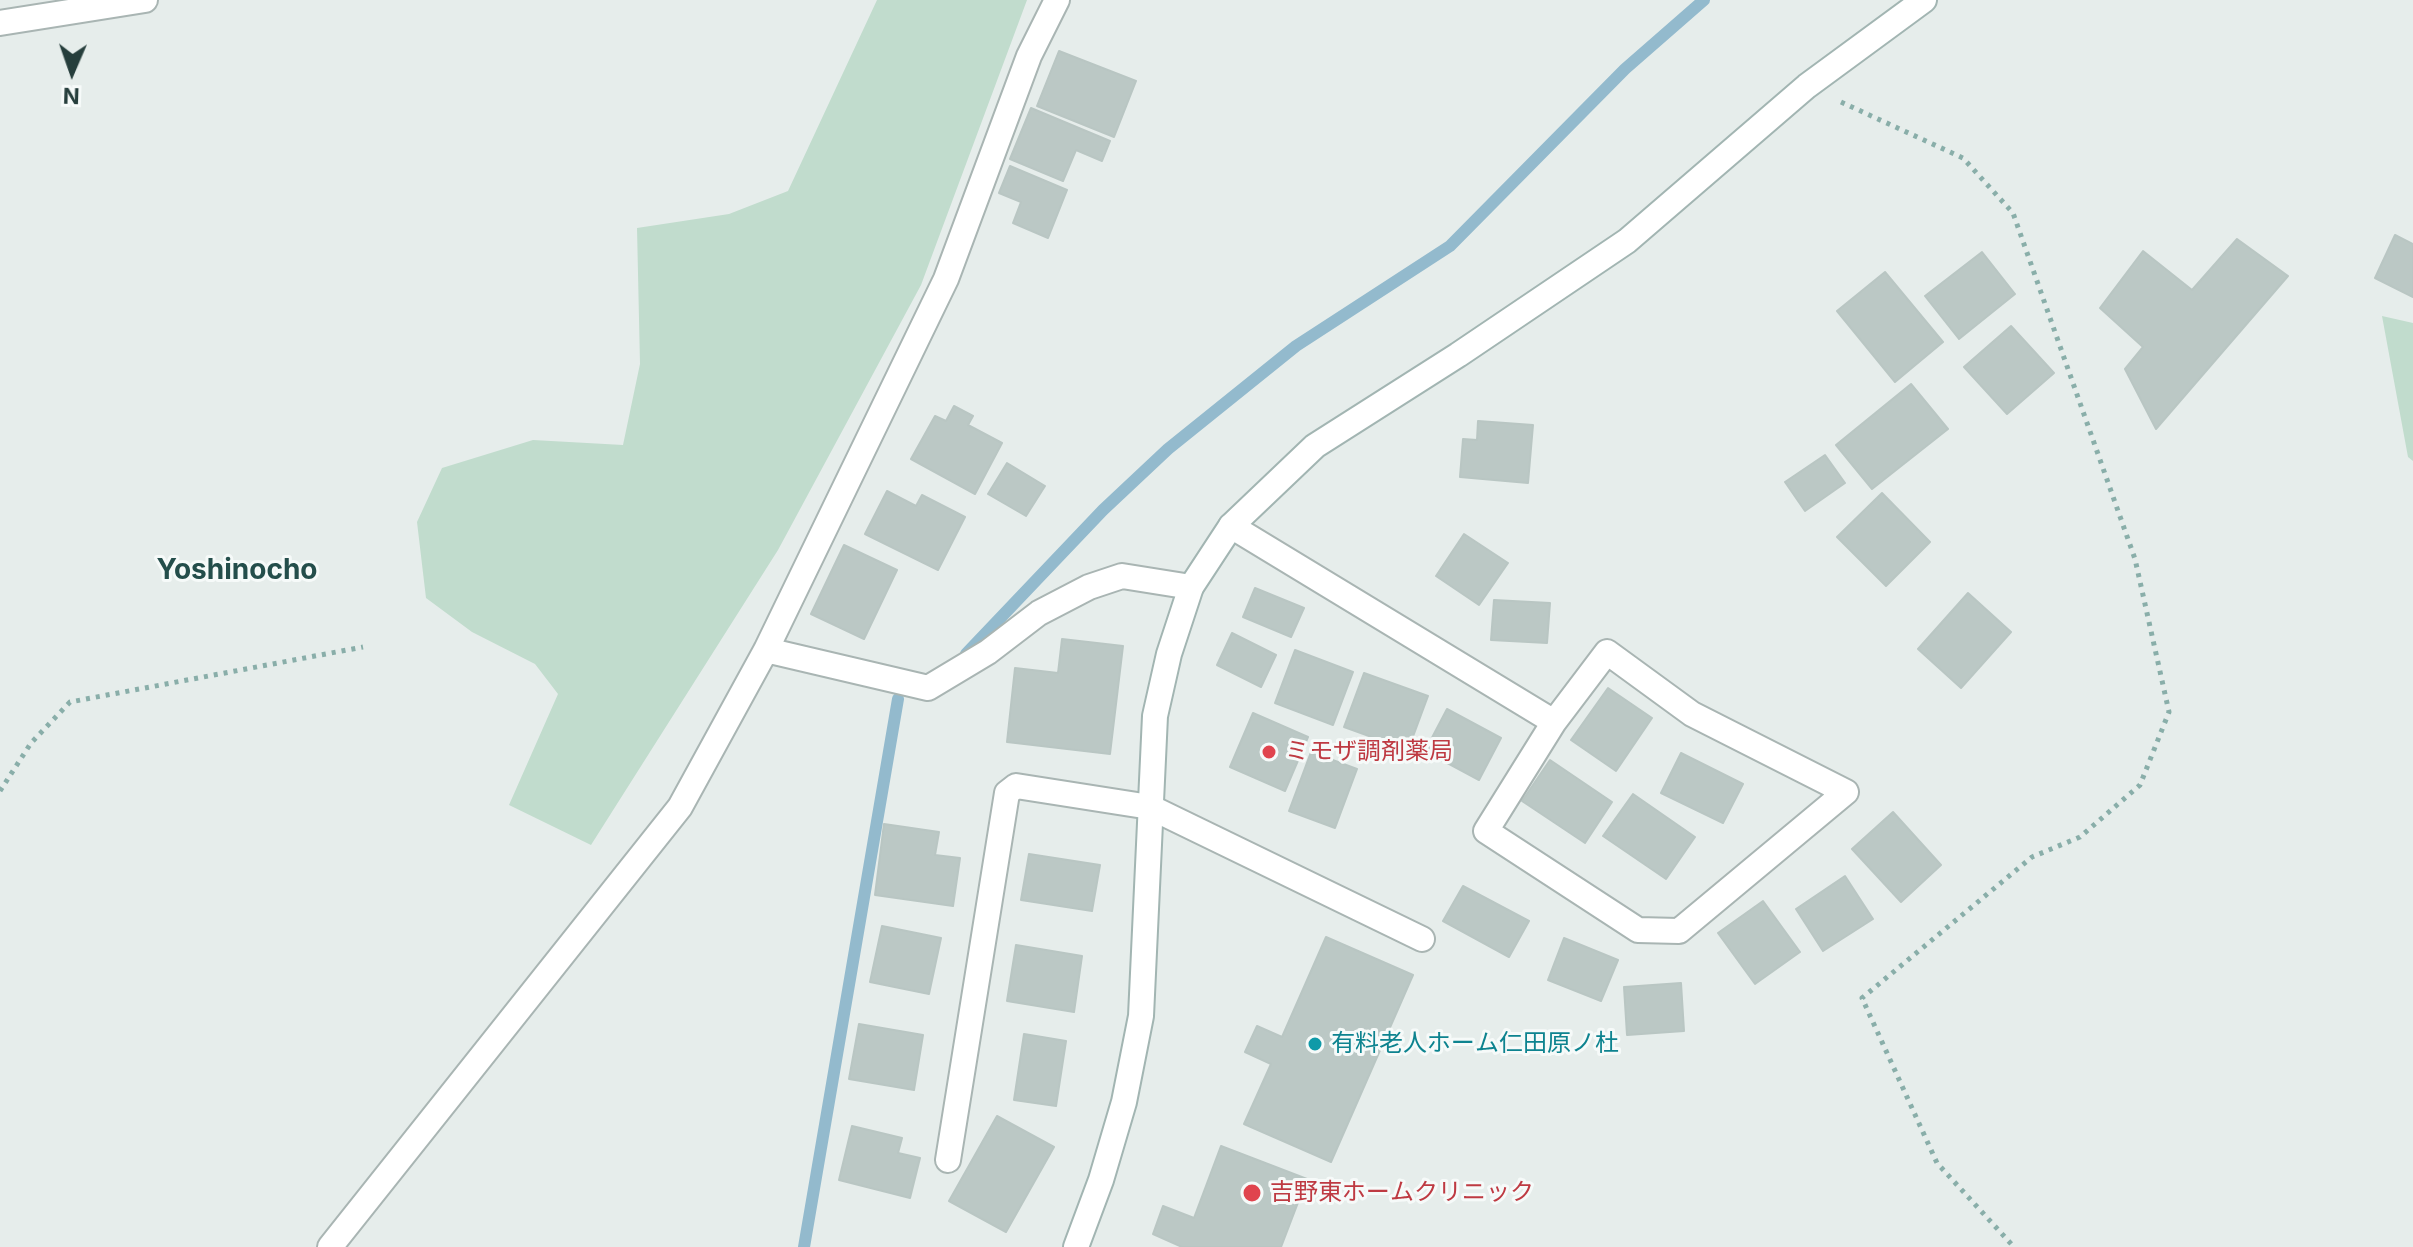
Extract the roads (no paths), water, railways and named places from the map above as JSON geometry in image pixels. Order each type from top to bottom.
[{"type":"street","points":[[0,23],[145,0]]},
{"type":"street","points":[[330,1247],[680,807],[766,650],[946,279],[1029,56],[1057,0]]},
{"type":"street","points":[[1076,1247],[1101,1180],[1124,1102],[1141,1016],[1155,716],[1169,654],[1191,587],[1231,526],[1315,446],[1458,355],[1627,241],[1807,86],[1924,0]]},
{"type":"street","points":[[1231,526],[1554,722]]},
{"type":"street","points":[[766,650],[928,688],[988,652],[1039,613],[1089,587],[1122,576],[1191,587]]},
{"type":"street","points":[[1607,652],[1692,714],[1846,792],[1679,931],[1638,930],[1486,831],[1554,722],[1607,652]]},
{"type":"street","points":[[948,1160],[1007,793],[1016,786],[1150,807],[1422,939]]},
{"type":"waterway","points":[[966,654],[1103,510],[1168,449],[1296,346],[1450,246],[1625,69],[1704,0]]},
{"type":"waterway","points":[[804,1247],[898,699]]},
{"type":"place","name":"ミモザ調剤薬局","points":[[1269,752]]},
{"type":"place","name":"有料老人ホーム仁田原ノ杜","points":[[1315,1044]]},
{"type":"place","name":"吉野東ホームクリニック","points":[[1252,1193]]},
{"type":"district","name":"Yoshinocho","points":[[237,571]]}]
